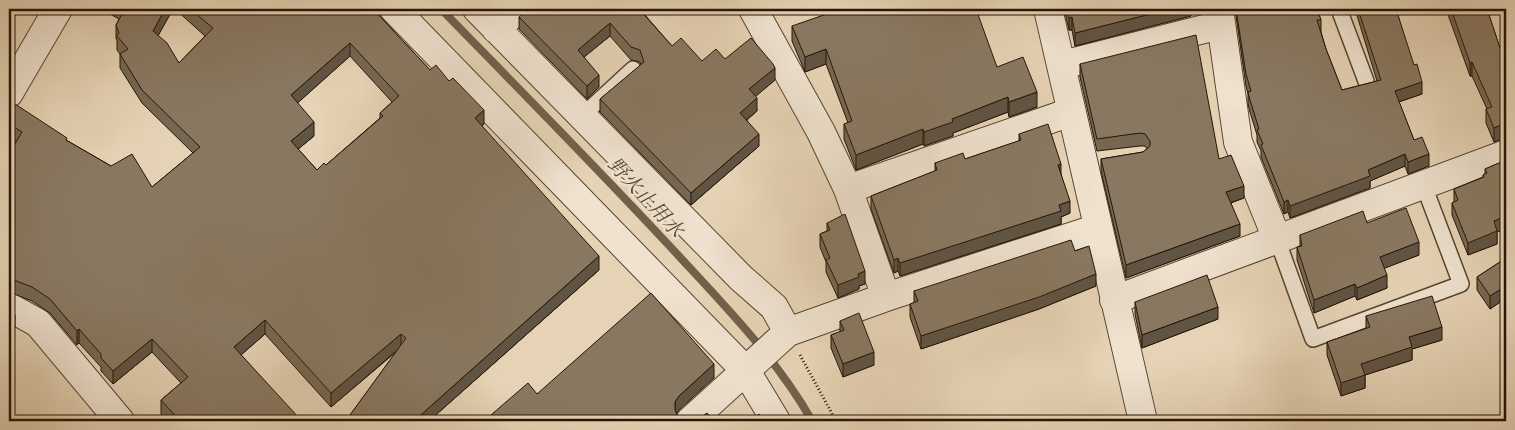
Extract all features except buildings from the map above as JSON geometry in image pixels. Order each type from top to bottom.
[{"type":"street","points":[[9,93],[58,9]]},
{"type":"street","points":[[394,9],[751,366],[776,421]]},
{"type":"street","points":[[476,9],[741,278],[774,307],[786,334]]},
{"type":"street","points":[[496,29],[518,9]]},
{"type":"street","points":[[753,9],[821,132],[848,189],[886,297]]},
{"type":"street","points":[[1048,9],[1071,112],[1092,164],[1098,228],[1143,421]]},
{"type":"street","points":[[1062,65],[1220,17],[1238,142],[1277,239]]},
{"type":"street","points":[[848,189],[1071,112]]},
{"type":"street","points":[[1114,300],[1506,154]]},
{"type":"street","points":[[690,421],[786,334],[886,297],[1098,228]]},
{"type":"street","points":[[9,307],[38,323],[120,421]]},
{"type":"lane","points":[[1339,9],[1366,81]]},
{"type":"lane","points":[[582,116],[633,69]]},
{"type":"lane","points":[[1277,239],[1313,339],[1461,284],[1424,186]]},
{"type":"path","points":[[786,334],[836,421]]},
{"type":"waterway","name":"野火止用水","points":[[441,9],[619,192],[732,313],[783,376],[812,421]]}]
